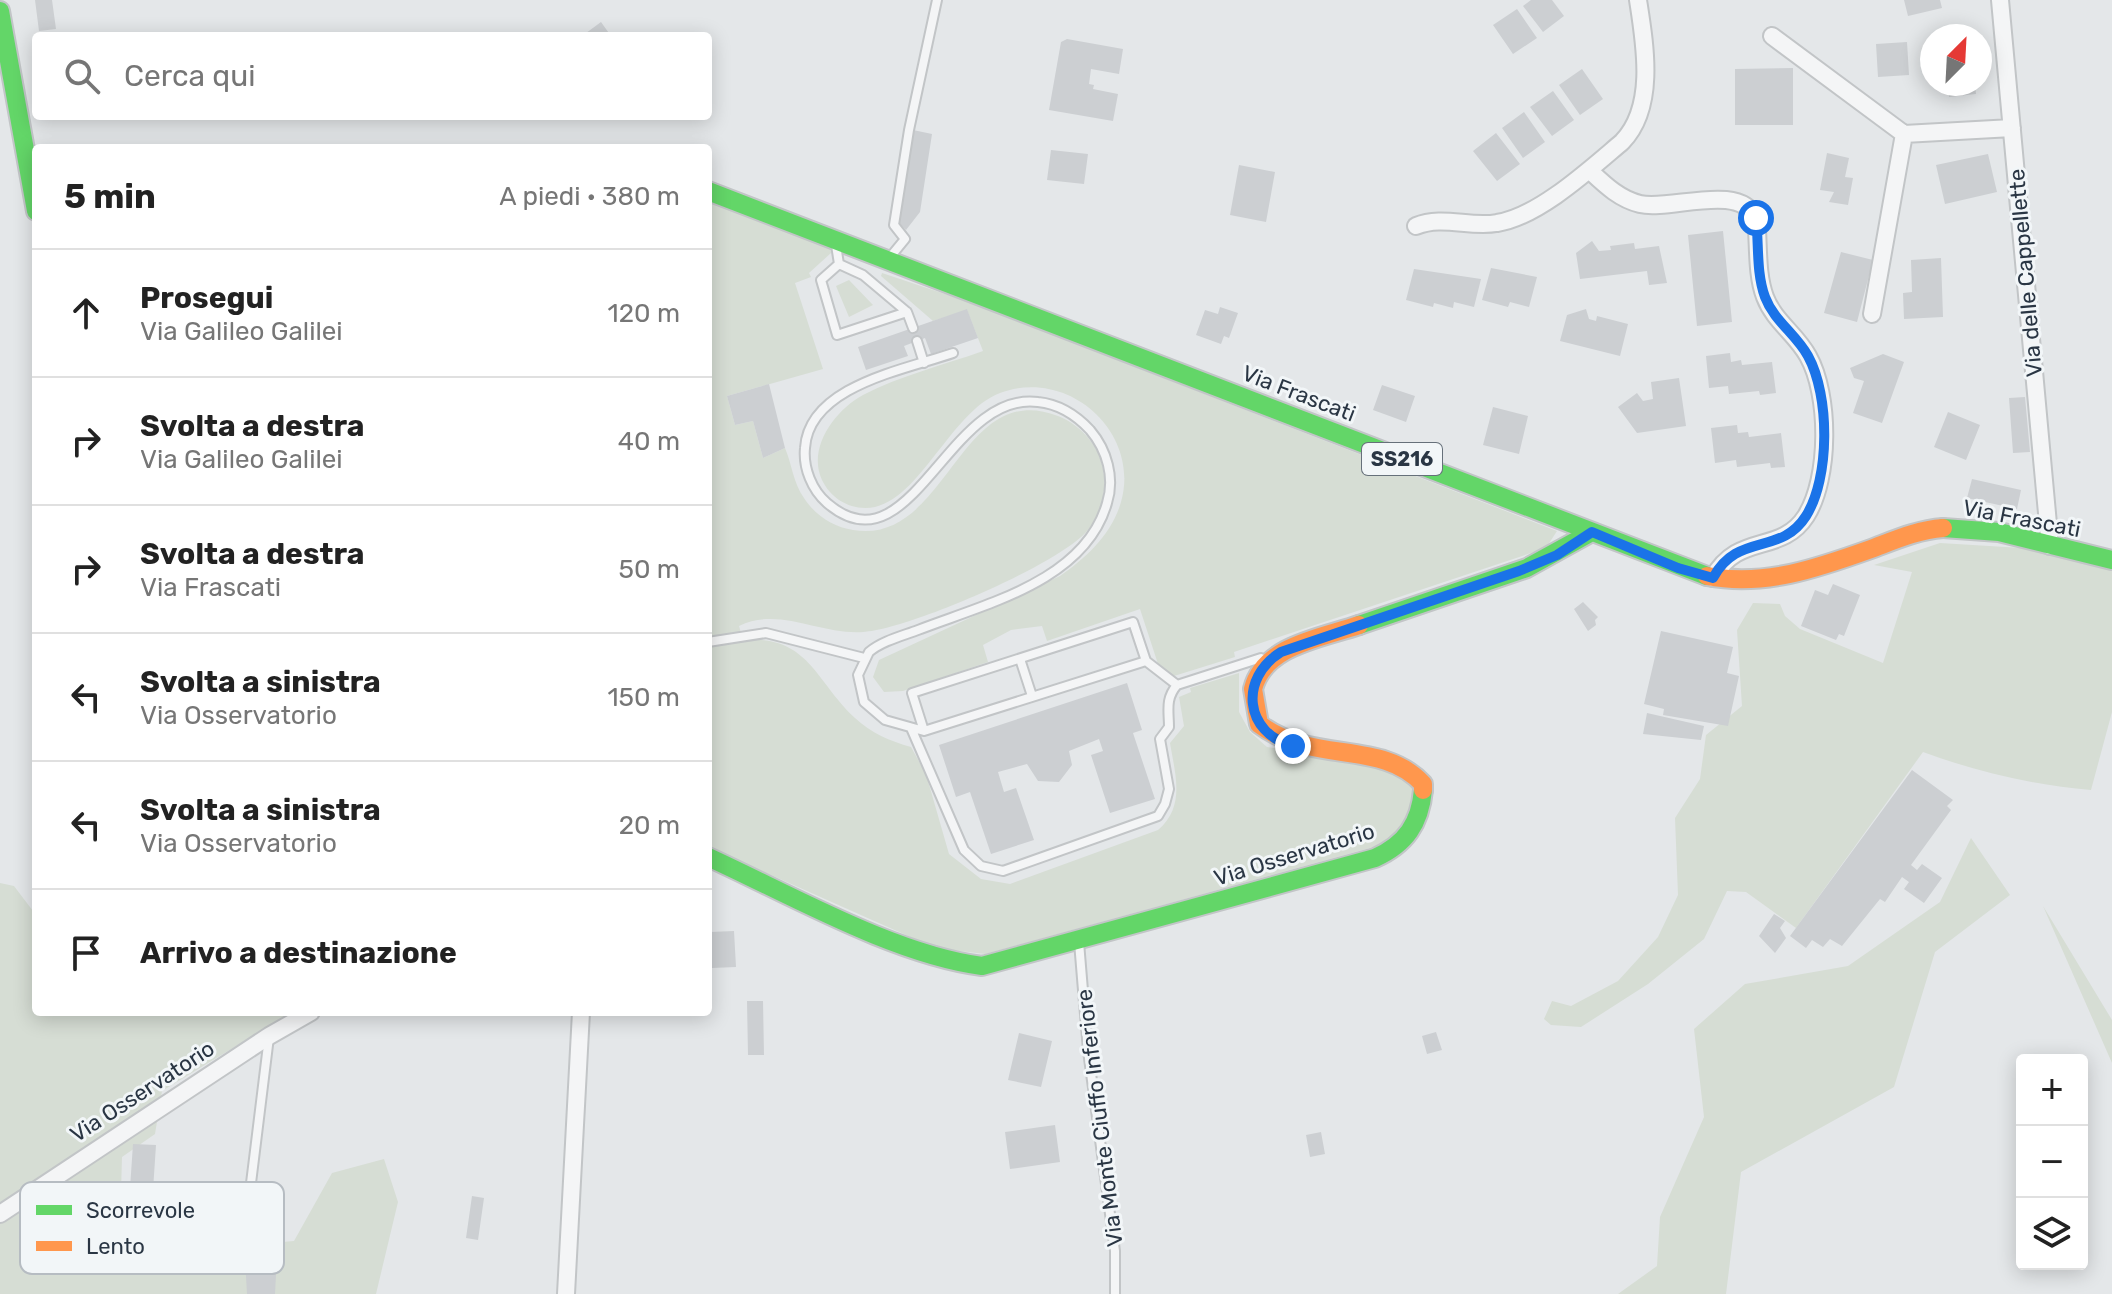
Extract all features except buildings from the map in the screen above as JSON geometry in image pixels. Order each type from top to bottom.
[{"type":"main road","points":[[0,11],[32,189]]},
{"type":"main road","name":"Via Frascati","points":[[712,193],[1678,568],[1713,578],[1759,581],[1783,578],[1913,533],[1939,529],[1983,531],[2112,560]]},
{"type":"main road","name":"Via Osservatorio","points":[[712,859],[905,947],[957,964],[1000,963],[1375,858],[1391,850],[1410,831],[1422,811],[1423,796],[1418,780],[1405,767],[1380,757],[1287,744],[1269,735],[1258,723],[1251,704],[1255,681],[1265,664],[1281,652],[1519,571],[1557,555],[1592,532]]},
{"type":"street","points":[[1416,226],[1433,221],[1482,225],[1508,221],[1534,208],[1589,170],[1628,136],[1641,115],[1645,84],[1638,0]]},
{"type":"street","name":"Via delle Cappellette","points":[[2000,0],[2050,546]]},
{"type":"street","points":[[1772,36],[1904,134],[2012,128]]},
{"type":"street","points":[[1872,314],[1904,134]]},
{"type":"street","points":[[1589,170],[1609,188],[1637,203],[1666,206],[1722,199],[1749,208],[1756,218],[1766,299],[1803,347],[1815,373],[1824,458],[1809,510],[1799,525],[1780,538],[1729,554],[1713,578]]},
{"type":"street","name":"Via Osservatorio","points":[[48,1182],[304,1016]]},
{"type":"street","points":[[566,1294],[581,1016]]},
{"type":"street","name":"Via Osservatorio","points":[[0,1214],[20,1201]]},
{"type":"lane","points":[[888,260],[905,239],[894,225],[909,130],[937,0]]},
{"type":"lane","points":[[836,240],[839,264]]},
{"type":"lane","points":[[839,264],[821,280],[837,335],[907,312]]},
{"type":"lane","points":[[839,264],[863,275],[907,312],[913,328]]},
{"type":"lane","points":[[917,341],[924,363]]},
{"type":"lane","points":[[953,353],[845,390],[819,411],[808,431],[804,450],[812,484],[826,503],[843,513],[863,518],[889,514],[916,493],[978,420],[1000,407],[1032,401],[1060,408],[1090,430],[1108,466],[1109,497],[1090,539],[1060,567],[1000,597],[874,647],[864,658],[858,684],[864,702],[877,716],[924,731],[1146,661]]},
{"type":"lane","points":[[924,731],[912,693],[1133,622],[1146,661],[1177,685]]},
{"type":"lane","points":[[712,641],[766,633],[864,658]]},
{"type":"lane","points":[[911,728],[964,850],[981,866],[1003,871],[1158,816],[1169,789],[1160,739],[1169,727],[1168,701],[1177,685],[1281,652]]},
{"type":"lane","points":[[1020,659],[1032,696]]},
{"type":"lane","name":"Via Monte Ciuffo Inferiore","points":[[1079,941],[1088,1051],[1115,1251],[1115,1294]]},
{"type":"lane","points":[[251,1182],[269,1036]]},
{"type":"shaded area","points":[[712,197],[830,244],[831,253],[809,273],[811,277],[795,283],[823,369],[727,396],[735,425],[753,421],[763,458],[785,448],[800,492],[813,510],[825,519],[853,530],[885,528],[911,513],[934,491],[975,439],[998,420],[1025,410],[1067,420],[1083,432],[1099,456],[1104,490],[1099,512],[1087,531],[1046,561],[981,594],[912,620],[863,632],[831,630],[769,619],[739,626],[743,640],[765,640],[797,653],[861,723],[881,736],[911,747],[926,774],[949,854],[981,879],[1010,884],[1158,830],[1167,821],[1175,800],[1176,778],[1170,743],[1184,726],[1179,697],[1191,692],[1190,688],[1239,673],[1239,712],[1250,732],[1267,747],[1384,762],[1412,780],[1414,811],[1388,843],[985,954],[935,948],[712,849]]},
{"type":"shaded area","points":[[882,273],[963,300],[1557,531],[1546,548],[1234,652],[1235,657],[1174,676],[1158,664],[1140,609],[1047,641],[1042,626],[1011,630],[983,645],[988,662],[903,691],[884,692],[873,677],[879,660],[1060,576],[1079,561],[1105,535],[1117,514],[1124,476],[1120,452],[1109,430],[1094,412],[1073,398],[1050,389],[1026,387],[1000,393],[982,403],[917,477],[884,504],[858,507],[834,496],[822,480],[818,455],[826,431],[843,410],[863,395],[891,382],[983,351],[967,310],[933,321],[881,276]]},
{"type":"shaded area","points":[[849,280],[873,305],[849,317],[836,286]]},
{"type":"shaded area","points":[[1940,543],[2022,548],[2112,570],[2112,712],[2091,790],[2006,777],[1923,752],[1796,928],[1746,892],[1727,891],[1704,939],[1648,984],[1581,1027],[1551,1025],[1544,1019],[1552,1001],[1571,1006],[1618,981],[1658,937],[1678,895],[1675,818],[1700,779],[1706,735],[1742,706],[1737,630],[1753,603],[1780,604],[1785,616],[1800,629],[1883,663],[1912,572],[1874,565]]},
{"type":"shaded area","points":[[1971,838],[2010,895],[1935,952],[1894,1087],[1741,1172],[1726,1294],[1618,1294],[1657,1266],[1660,1217],[1704,1117],[1694,1029],[1745,984],[1848,966],[1940,902]]},
{"type":"shaded area","points":[[0,883],[14,886],[32,910],[32,1016],[285,1016],[162,1091],[155,1134],[122,1157],[121,1182],[20,1182],[20,1274],[284,1274],[284,1242],[294,1241],[332,1173],[384,1159],[398,1202],[376,1294],[0,1294]]},
{"type":"shaded area","points":[[2043,906],[2112,1020],[2112,1063]]},
{"type":"traffic: fast","points":[[0,11],[32,189]]},
{"type":"traffic: fast","points":[[712,193],[1707,576]]},
{"type":"traffic: fast","points":[[1943,528],[1999,532],[2112,560]]},
{"type":"traffic: fast","points":[[1359,625],[1527,568],[1592,532]]},
{"type":"traffic: fast","points":[[712,859],[878,936],[914,950],[982,966],[1375,858],[1395,846],[1410,831],[1419,813],[1423,790]]},
{"type":"traffic: slow","points":[[1707,576],[1750,579],[1791,574],[1915,533],[1943,528]]},
{"type":"traffic: slow","points":[[1359,625],[1296,645],[1269,662],[1259,674],[1253,689],[1259,724],[1280,737],[1302,744],[1388,761],[1423,784],[1423,790]]},
{"type":"route","points":[[1293,746],[1278,741],[1262,729],[1254,717],[1251,704],[1252,690],[1259,672],[1281,652],[1519,571],[1557,555],[1592,532],[1649,557],[1713,578],[1729,554],[1773,541],[1799,525],[1813,501],[1823,468],[1822,420],[1810,359],[1766,299],[1756,218]]}]
